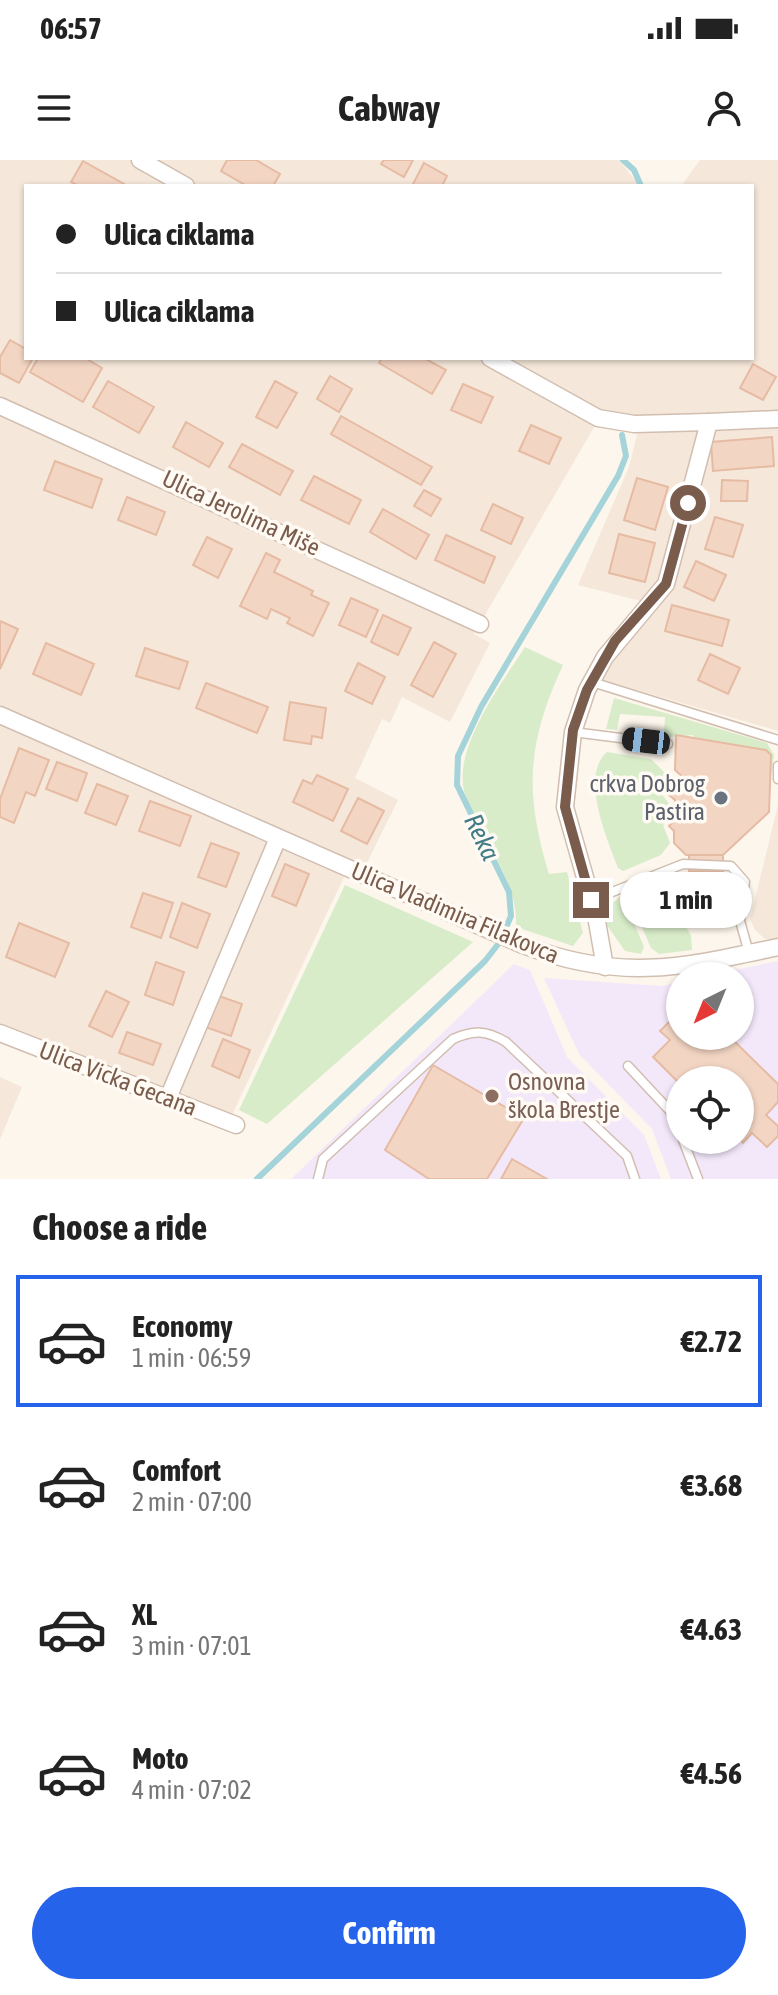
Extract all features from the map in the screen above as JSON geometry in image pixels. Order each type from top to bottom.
[{"type":"street","points":[[140,160],[182,184]]},
{"type":"street","points":[[494,360],[598,418],[634,424],[778,419]]},
{"type":"street","name":"Ulica Jerolima Miše","points":[[0,406],[480,624]]},
{"type":"street","points":[[605,967],[591,900],[565,807],[573,732],[591,682],[615,641],[666,584],[709,422]]},
{"type":"street","name":"Ulica Vladimira Filakovca","points":[[0,715],[523,945],[565,960],[605,967],[666,969],[778,947]]},
{"type":"street","points":[[168,1098],[278,838]]},
{"type":"street","name":"Ulica Vicka Gecana","points":[[0,1033],[236,1125]]},
{"type":"lane","points":[[591,682],[778,740]]},
{"type":"lane","points":[[573,732],[668,744]]},
{"type":"lane","points":[[778,766],[778,779]]},
{"type":"lane","points":[[591,900],[683,864],[731,866],[745,882],[740,921],[749,953]]},
{"type":"lane","points":[[318,1179],[323,1159],[453,1039],[470,1032],[490,1032],[506,1042],[627,1156],[635,1179]]},
{"type":"lane","points":[[628,1066],[666,1107]]},
{"type":"lane","points":[[688,1154],[698,1179]]},
{"type":"shaded area","points":[[0,160],[619,160],[638,184],[24,184],[24,360],[754,360],[754,184],[682,184],[700,160],[778,160],[778,731],[603,680],[620,649],[660,606],[578,585],[629,467],[641,418],[604,410],[474,634],[490,643],[450,722],[402,697],[390,723],[382,719],[355,778],[398,800],[365,867],[352,860],[231,1117],[0,1026]]},
{"type":"shaded area","points":[[778,805],[778,938],[773,940],[765,939],[755,930],[750,919]]},
{"type":"shaded area","points":[[778,961],[778,1179],[671,1179],[652,1129],[579,1054],[544,978],[666,985],[666,1050],[754,1050],[754,966]]},
{"type":"shaded area","name":"Osnovna škola Brestje","points":[[514,964],[530,970],[567,1057],[644,1135],[661,1179],[291,1179]]},
{"type":"shaded area","points":[[0,1077],[22,1087],[0,1139]]},
{"type":"green space","points":[[525,647],[563,665],[542,719],[536,744],[533,792],[549,874],[567,872],[583,933],[573,946],[516,927],[510,888],[471,811],[463,785],[463,768],[474,731]]},
{"type":"green space","points":[[614,698],[767,743],[774,755],[770,784],[771,755],[766,750],[694,740],[693,735],[668,737],[664,732],[665,717],[620,714],[617,730],[606,729]]},
{"type":"green space","points":[[607,752],[651,759],[673,781],[661,793],[670,805],[670,818],[663,825],[670,843],[661,855],[623,871],[618,868],[598,809],[596,776],[599,763]]},
{"type":"green space","points":[[692,871],[676,907],[691,936],[692,950],[659,954],[651,948],[627,893],[652,881]]},
{"type":"green space","points":[[345,885],[473,942],[267,1124],[239,1110]]},
{"type":"green space","points":[[622,895],[644,947],[641,954],[625,951],[606,924],[607,908]]},
{"type":"building","points":[[227,160],[256,160],[280,174],[274,184],[244,184],[221,171]]},
{"type":"building","points":[[384,160],[413,160],[404,177],[381,164]]},
{"type":"building","points":[[83,161],[124,184],[75,184],[71,182]]},
{"type":"building","points":[[424,163],[447,176],[443,184],[413,184]]},
{"type":"building","points":[[10,340],[24,348],[24,360],[32,360],[19,383],[0,373],[0,357]]},
{"type":"building","points":[[37,360],[88,360],[102,368],[83,402],[30,372]]},
{"type":"building","points":[[381,360],[428,360],[446,370],[432,394],[379,363]]},
{"type":"building","points":[[753,364],[776,377],[763,400],[740,388]]},
{"type":"building","points":[[330,376],[352,389],[339,412],[317,399]]},
{"type":"building","points":[[108,381],[154,407],[139,433],[93,407]]},
{"type":"building","points":[[275,381],[297,393],[277,428],[256,417]]},
{"type":"building","points":[[463,384],[493,397],[481,423],[451,410]]},
{"type":"building","points":[[341,416],[432,467],[421,485],[331,434]]},
{"type":"building","points":[[186,422],[223,443],[209,467],[173,447]]},
{"type":"building","points":[[531,425],[561,438],[549,464],[519,451]]},
{"type":"building","points":[[772,437],[774,466],[713,471],[711,442]]},
{"type":"building","points":[[242,444],[293,471],[280,495],[229,467]]},
{"type":"building","points":[[55,461],[102,479],[92,508],[44,490]]},
{"type":"building","points":[[314,476],[361,500],[349,524],[301,500]]},
{"type":"building","points":[[637,478],[668,487],[655,530],[624,520]]},
{"type":"building","points":[[722,480],[748,481],[747,501],[721,501]]},
{"type":"building","points":[[424,490],[441,499],[431,516],[414,506]]},
{"type":"building","points":[[127,497],[165,512],[156,535],[118,520]]},
{"type":"building","points":[[493,504],[523,518],[511,544],[481,530]]},
{"type":"building","points":[[383,509],[429,535],[416,559],[370,532]]},
{"type":"building","points":[[715,517],[743,525],[733,557],[705,549]]},
{"type":"building","points":[[619,534],[655,543],[645,582],[609,573]]},
{"type":"building","points":[[446,535],[495,557],[484,583],[435,560]]},
{"type":"building","points":[[207,537],[232,549],[218,578],[193,565]]},
{"type":"building","points":[[266,553],[280,560],[274,572],[313,591],[311,595],[329,603],[313,636],[287,623],[290,618],[271,609],[267,619],[240,606]]},
{"type":"building","points":[[696,561],[726,575],[714,601],[684,587]]},
{"type":"building","points":[[351,598],[378,610],[366,637],[339,625]]},
{"type":"building","points":[[672,605],[729,620],[722,646],[665,631]]},
{"type":"building","points":[[383,615],[411,628],[398,655],[371,642]]},
{"type":"building","points":[[0,621],[18,629],[0,669]]},
{"type":"building","points":[[434,642],[456,654],[433,697],[411,685]]},
{"type":"building","points":[[46,643],[94,664],[81,695],[33,674]]},
{"type":"building","points":[[145,648],[188,662],[179,689],[136,676]]},
{"type":"building","points":[[710,654],[740,668],[728,694],[698,680]]},
{"type":"building","points":[[358,663],[385,677],[372,704],[345,691]]},
{"type":"building","points":[[206,683],[268,707],[257,733],[196,708]]},
{"type":"building","points":[[290,702],[326,708],[322,738],[312,736],[311,744],[284,740]]},
{"type":"building","name":"crkva Dobrog Pastira","points":[[676,735],[766,750],[771,755],[769,812],[723,855],[686,855],[674,843],[674,831],[669,826],[675,820],[675,800],[669,795],[685,779],[675,770]]},
{"type":"building","points":[[19,748],[49,760],[35,796],[26,792],[14,823],[0,817],[0,799]]},
{"type":"building","points":[[57,762],[87,773],[77,801],[46,789]]},
{"type":"building","points":[[317,775],[348,789],[333,821],[293,802],[303,780],[312,784]]},
{"type":"building","points":[[97,784],[128,796],[116,825],[85,813]]},
{"type":"building","points":[[358,798],[384,811],[367,844],[341,831]]},
{"type":"building","points":[[150,801],[191,816],[180,846],[139,831]]},
{"type":"building","points":[[211,843],[239,853],[226,887],[198,877]]},
{"type":"building","points":[[689,855],[723,855],[723,872],[689,871]]},
{"type":"building","points":[[285,864],[309,874],[296,906],[272,896]]},
{"type":"building","points":[[143,893],[173,903],[161,938],[131,927]]},
{"type":"building","points":[[182,903],[210,914],[197,948],[170,937]]},
{"type":"building","points":[[19,923],[69,943],[55,977],[6,957]]},
{"type":"building","points":[[156,962],[184,972],[173,1005],[145,995]]},
{"type":"building","points":[[106,991],[129,1002],[112,1037],[89,1026]]},
{"type":"building","points":[[216,995],[242,1004],[231,1036],[205,1027]]},
{"type":"building","points":[[127,1032],[161,1044],[153,1065],[119,1053]]},
{"type":"building","points":[[223,1039],[250,1050],[239,1078],[212,1066]]},
{"type":"building","points":[[666,1044],[666,1050],[743,1050],[778,1084],[778,1102],[766,1115],[778,1126],[778,1136],[767,1147],[754,1135],[754,1066],[666,1066],[666,1070],[653,1057]]},
{"type":"building","points":[[433,1065],[524,1118],[487,1179],[429,1179],[385,1150]]},
{"type":"building","points":[[512,1159],[547,1179],[501,1179]]},
{"type":"waterway","name":"Reka","points":[[623,160],[634,170],[640,184]]},
{"type":"waterway","name":"Reka","points":[[257,1179],[485,961],[499,943],[511,916],[509,892],[457,785],[458,756],[481,707],[618,476],[626,456],[622,435]]},
{"type":"place","name":"crkva Dobrog Pastira","points":[[721,798]]},
{"type":"place","name":"Osnovna škola Brestje","points":[[492,1096]]},
{"type":"route","points":[[591,900],[565,807],[565,779],[573,730],[587,690],[615,641],[666,584],[688,503]]}]
